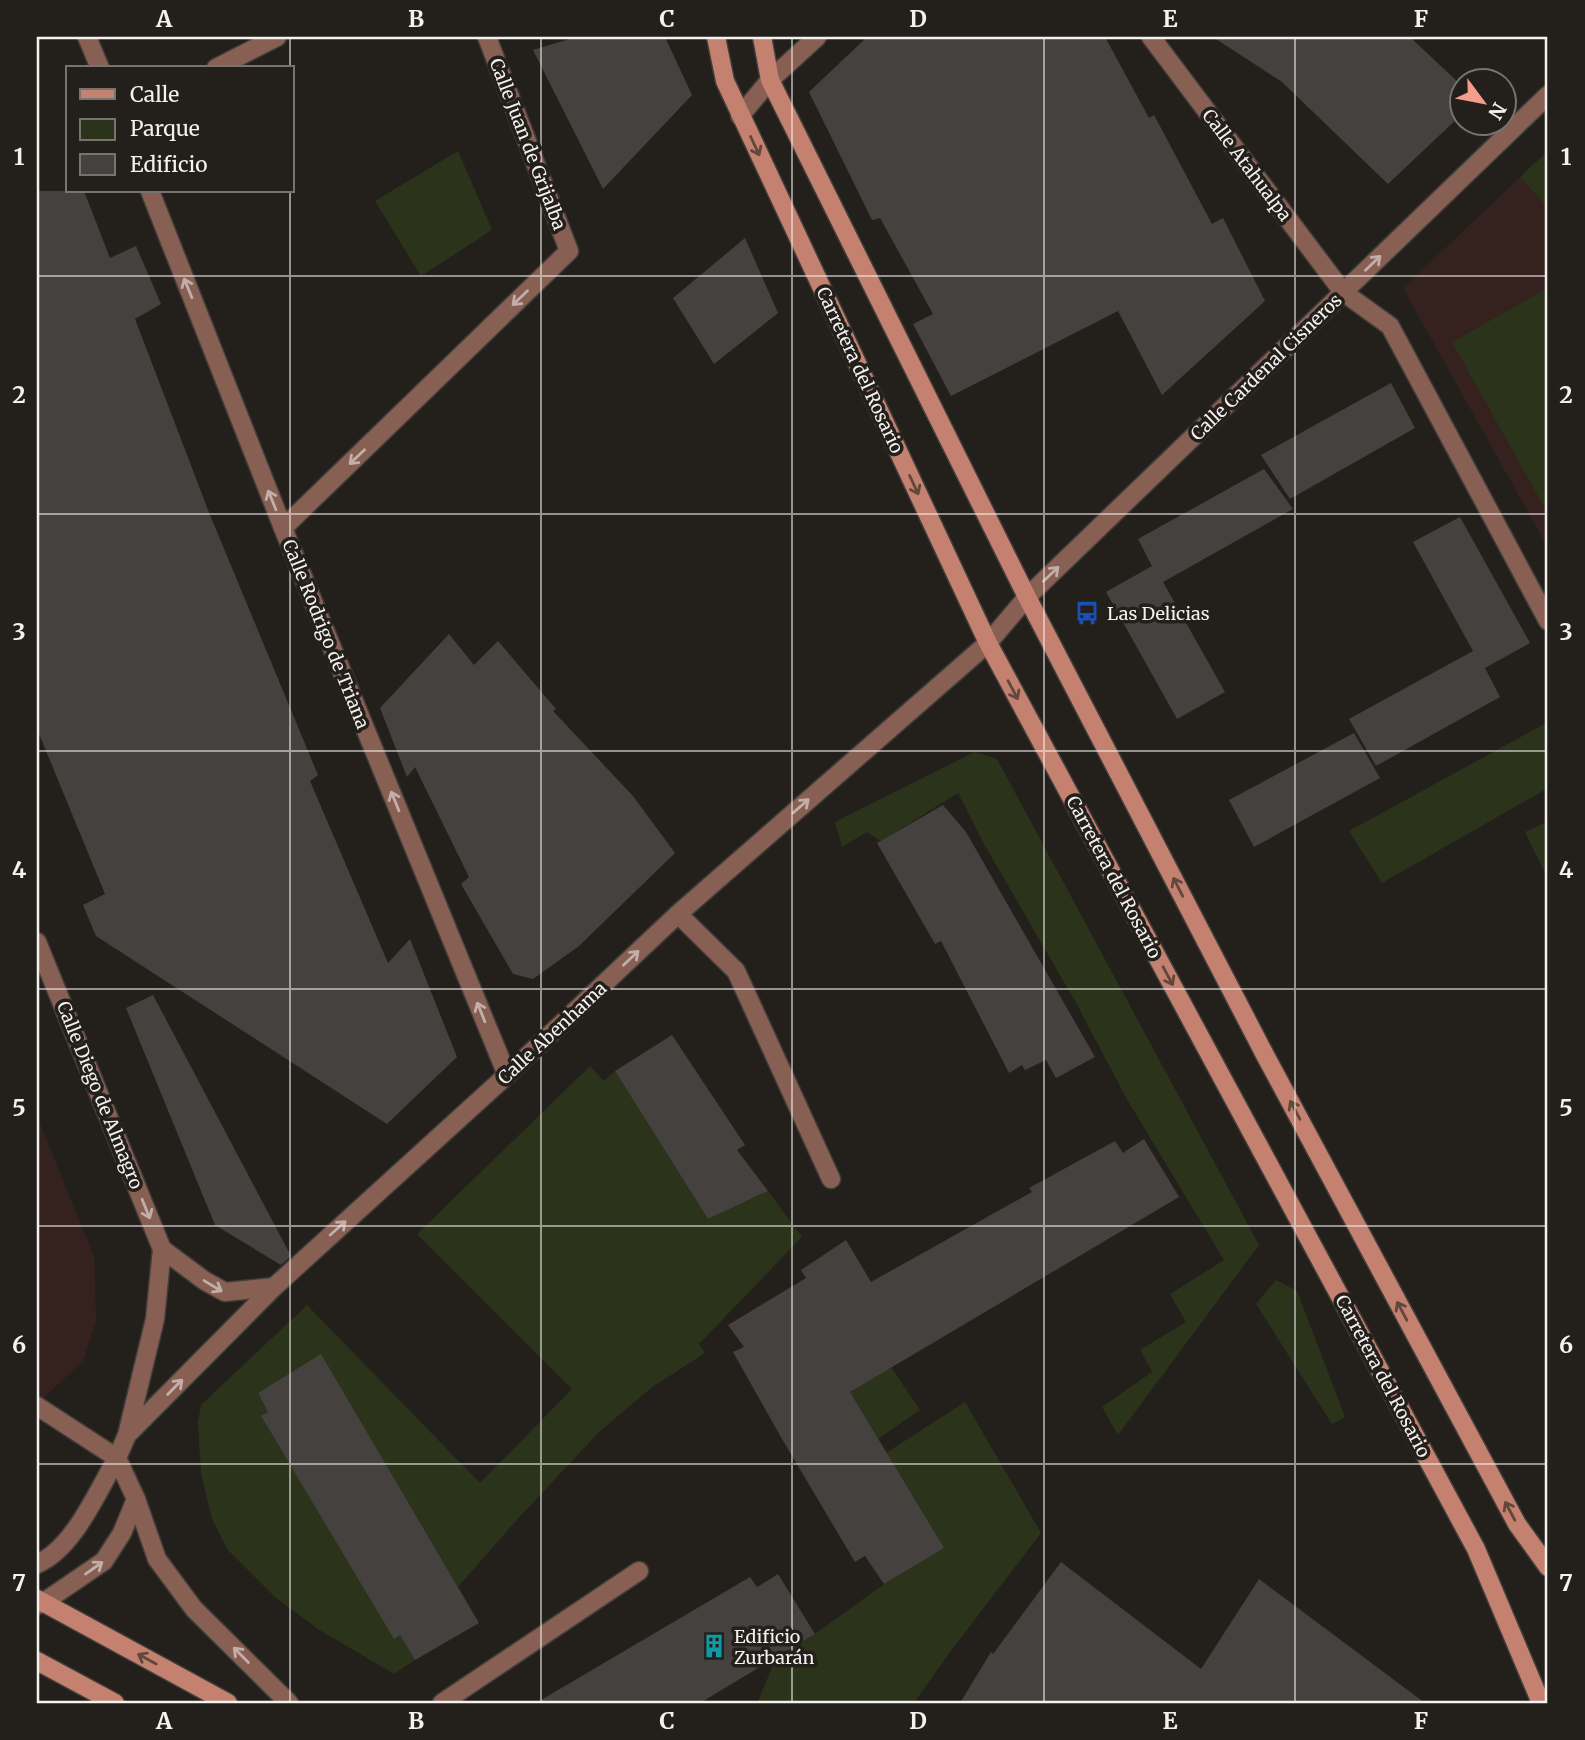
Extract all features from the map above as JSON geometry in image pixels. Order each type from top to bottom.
[{"type":"main road","name":"Carretera del Rosario","points":[[716,37],[725,81],[740,116],[988,643],[1476,1549],[1541,1703]]},
{"type":"main road","points":[[762,37],[770,80],[1027,597],[1317,1151],[1517,1524],[1548,1567]]},
{"type":"main road","points":[[39,1602],[228,1703]]},
{"type":"main road","points":[[37,1661],[115,1703]]},
{"type":"street","points":[[87,37],[99,66]]},
{"type":"street","points":[[220,66],[277,37]]},
{"type":"street","name":"Calle Juan de Grijalba","points":[[283,528],[569,250],[487,37]]},
{"type":"street","points":[[740,116],[770,80],[817,37]]},
{"type":"street","name":"Calle Atahualpa","points":[[1151,37],[1343,292],[1390,326],[1548,621]]},
{"type":"street","name":"Calle Cardenal Cisneros","points":[[988,643],[1027,597],[1548,95]]},
{"type":"street","name":"Calle Rodrigo de Triana","points":[[150,192],[283,528],[507,1075]]},
{"type":"street","name":"Calle Abenhama","points":[[127,1435],[274,1286],[507,1075],[677,914],[988,643]]},
{"type":"street","points":[[677,914],[736,971],[831,1180]]},
{"type":"street","name":"Calle Diego de Almagro","points":[[37,942],[162,1249],[155,1320],[127,1435],[117,1458],[77,1527],[50,1558],[37,1564]]},
{"type":"street","points":[[162,1249],[205,1281],[225,1292],[274,1286]]},
{"type":"street","points":[[37,1406],[117,1458],[136,1499],[157,1559],[194,1609],[289,1703]]},
{"type":"street","points":[[39,1602],[104,1561],[122,1533],[136,1499]]},
{"type":"street","points":[[442,1703],[639,1571]]},
{"type":"shaded area","points":[[1548,151],[1548,548],[1403,288]]},
{"type":"shaded area","points":[[37,1116],[94,1257],[96,1321],[83,1361],[37,1404]]},
{"type":"green space","points":[[458,151],[492,230],[421,276],[375,201]]},
{"type":"green space","points":[[1548,151],[1548,208],[1520,177]]},
{"type":"green space","points":[[1548,288],[1548,514],[1452,342]]},
{"type":"green space","points":[[1548,722],[1548,744],[1545,746],[1548,752],[1548,788],[1382,883],[1349,831]]},
{"type":"green space","points":[[975,752],[997,759],[1259,1245],[1118,1435],[1102,1407],[1152,1372],[1140,1350],[1186,1322],[1170,1294],[1224,1260],[1128,1101],[958,793],[881,841],[867,832],[842,847],[835,822]]},
{"type":"green space","points":[[1548,821],[1548,879],[1525,832]]},
{"type":"green space","points":[[590,1066],[604,1081],[615,1071],[708,1219],[768,1191],[802,1237],[699,1344],[705,1353],[651,1388],[599,1432],[458,1587],[321,1355],[258,1393],[268,1412],[262,1417],[283,1454],[291,1449],[415,1660],[394,1674],[318,1629],[276,1598],[227,1549],[212,1519],[201,1474],[198,1422],[201,1405],[307,1305],[480,1483],[572,1389],[417,1234]]},
{"type":"green space","points":[[1276,1280],[1297,1291],[1345,1417],[1332,1424],[1256,1304]]},
{"type":"green space","points":[[840,1292],[920,1410],[878,1439],[804,1316]]},
{"type":"green space","points":[[965,1402],[1041,1533],[914,1703],[757,1703],[776,1658],[815,1634],[884,1584],[943,1548],[886,1453]]},
{"type":"building","points":[[576,37],[665,37],[692,95],[603,189],[533,50]]},
{"type":"building","points":[[867,37],[1105,37],[1149,118],[1154,115],[1212,224],[1223,218],[1265,301],[1162,395],[1118,311],[951,396],[913,324],[933,314],[880,218],[872,220],[809,92]]},
{"type":"building","points":[[1213,37],[1410,37],[1448,73],[1448,127],[1388,184],[1282,82]]},
{"type":"building","points":[[37,191],[84,192],[110,258],[136,246],[161,304],[135,319],[210,515],[318,775],[310,781],[388,963],[410,939],[457,1057],[387,1124],[96,936],[83,905],[105,894],[37,729]]},
{"type":"building","points":[[745,238],[778,313],[714,364],[673,298]]},
{"type":"building","points":[[1391,383],[1415,428],[1290,499],[1261,455]]},
{"type":"building","points":[[1264,469],[1293,509],[1163,582],[1225,692],[1177,719],[1106,592],[1152,566],[1138,539]]},
{"type":"building","points":[[1460,517],[1530,643],[1485,668],[1500,697],[1376,766],[1349,719],[1473,651],[1413,542]]},
{"type":"building","points":[[449,634],[474,665],[498,641],[556,709],[553,711],[633,796],[675,853],[579,946],[533,979],[513,974],[461,884],[469,877],[415,767],[407,777],[380,708]]},
{"type":"building","points":[[1354,733],[1380,778],[1254,847],[1229,800]]},
{"type":"building","points":[[943,805],[966,832],[1095,1057],[1056,1078],[1046,1060],[1025,1070],[1022,1065],[1009,1073],[941,941],[935,944],[877,843]]},
{"type":"building","points":[[153,995],[291,1256],[281,1265],[215,1225],[126,1008]]},
{"type":"building","points":[[672,1035],[745,1145],[737,1150],[768,1191],[708,1219],[615,1071]]},
{"type":"building","points":[[1144,1139],[1179,1197],[850,1392],[944,1548],[884,1584],[865,1556],[855,1562],[733,1352],[744,1347],[728,1325],[806,1278],[801,1270],[846,1240],[871,1282],[1032,1192],[1029,1188],[1115,1141],[1123,1153]]},
{"type":"building","points":[[321,1354],[479,1623],[415,1660],[400,1635],[394,1639],[261,1416],[268,1412],[258,1393]]},
{"type":"building","points":[[1061,1562],[1201,1669],[1259,1579],[1425,1703],[960,1703],[991,1652],[993,1654]]},
{"type":"building","name":"Edificio Zurbarán","points":[[778,1574],[815,1634],[700,1703],[536,1703],[750,1577],[757,1587]]},
{"type":"place","name":"Las Delicias","points":[[1087,613]]},
{"type":"place","name":"Edificio Zurbarán","points":[[714,1646]]}]
